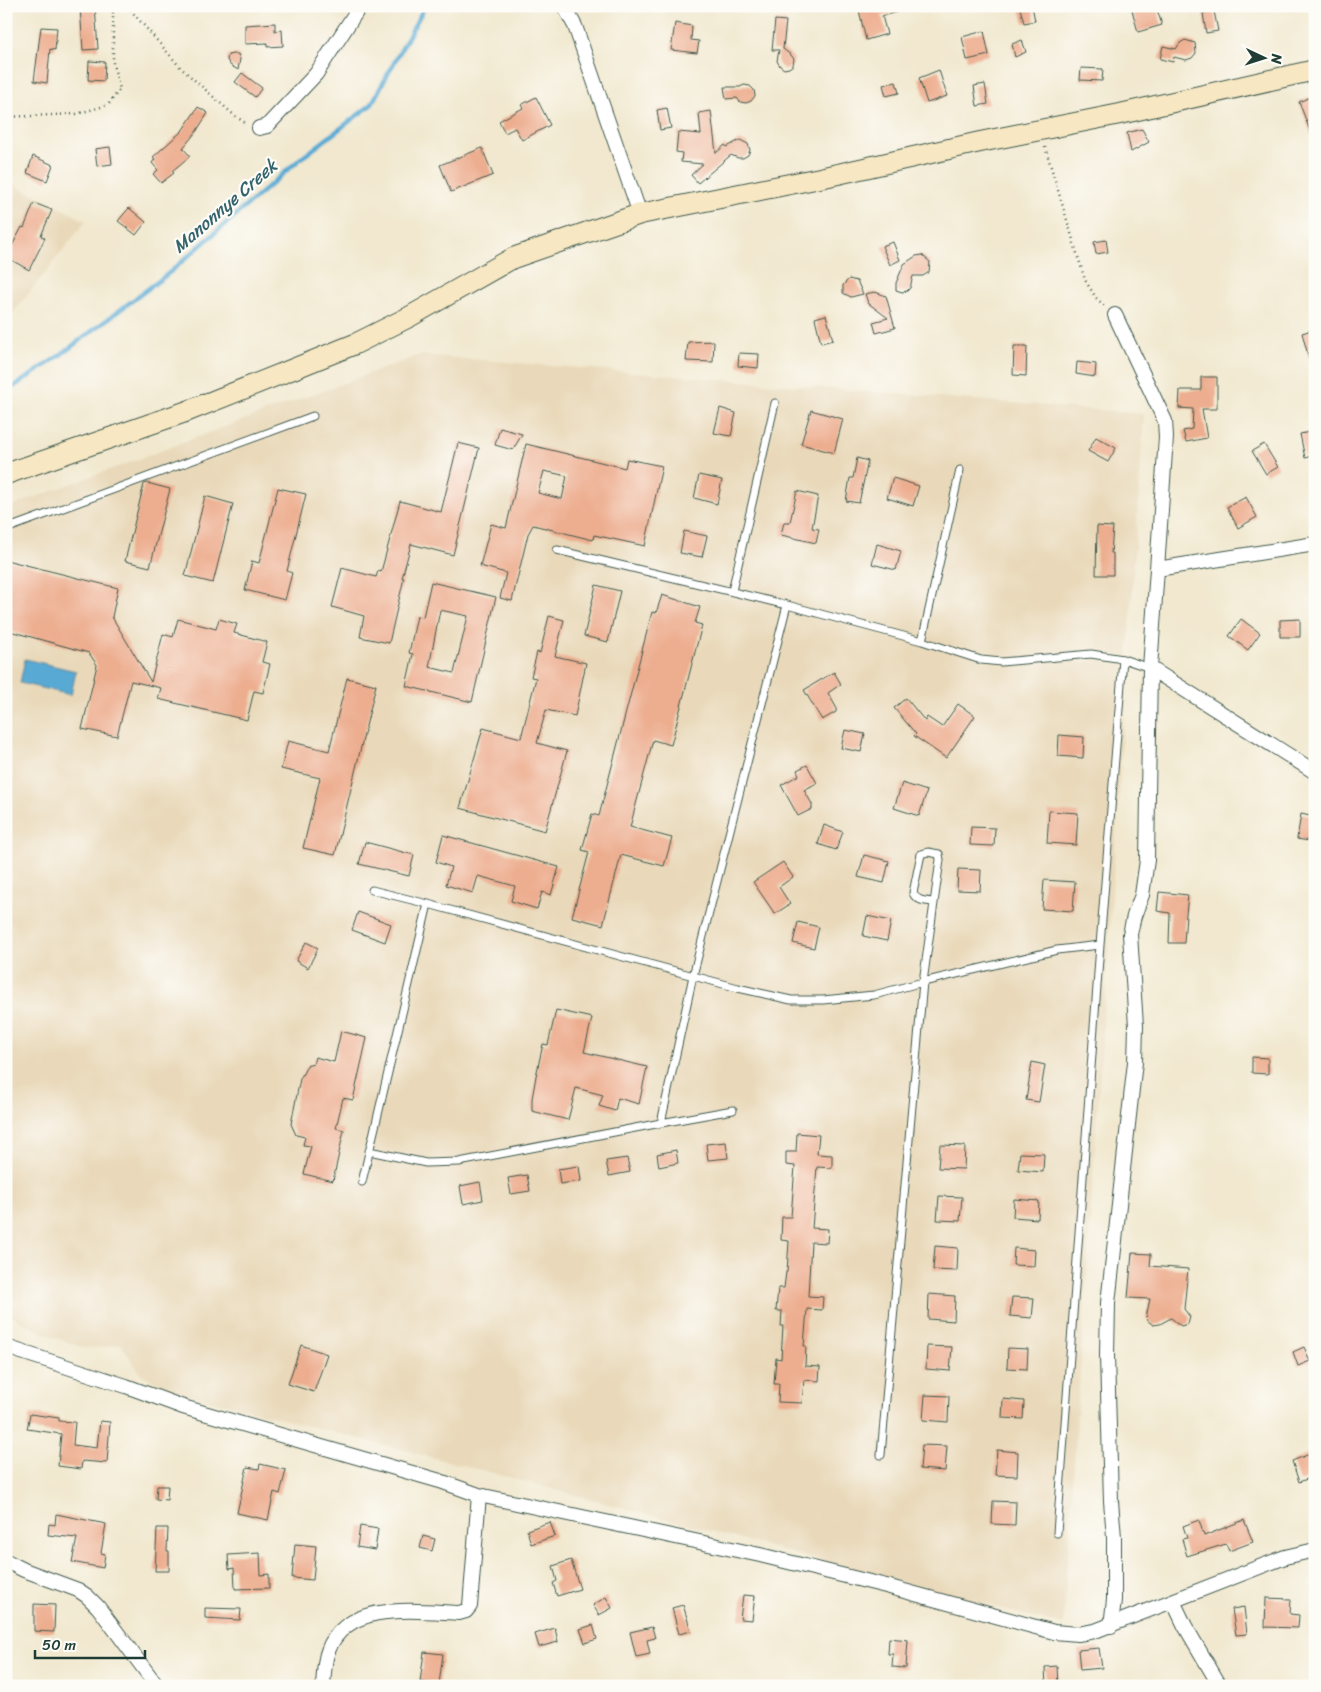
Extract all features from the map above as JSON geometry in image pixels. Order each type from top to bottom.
[{"type":"street","points":[[260,128],[267,126],[316,74],[360,6]]},
{"type":"street","points":[[564,6],[575,26],[640,214]]},
{"type":"street","points":[[6,474],[188,411],[355,344],[513,258],[640,214],[820,178],[1039,129],[1130,112],[1315,70]]},
{"type":"street","points":[[1110,1626],[1114,1600],[1114,1537],[1111,1501],[1108,1384],[1108,1303],[1135,1062],[1136,1026],[1130,934],[1142,895],[1147,860],[1150,668],[1166,437],[1165,421],[1115,315]]},
{"type":"street","points":[[1157,569],[1315,544]]},
{"type":"street","points":[[1150,668],[1315,772]]},
{"type":"street","points":[[8,1352],[126,1386],[183,1407],[440,1481],[480,1495],[760,1555],[886,1586],[1054,1632],[1078,1634],[1095,1631],[1285,1557],[1315,1550]]},
{"type":"street","points":[[322,1686],[328,1651],[341,1629],[367,1614],[404,1610],[466,1612],[470,1606],[480,1495]]},
{"type":"street","points":[[6,1562],[78,1590],[87,1596],[98,1607],[156,1686]]},
{"type":"street","points":[[1173,1601],[1185,1626],[1220,1686]]},
{"type":"lane","points":[[732,591],[775,403]]},
{"type":"lane","points":[[6,529],[312,416]]},
{"type":"lane","points":[[922,641],[960,470]]},
{"type":"lane","points":[[557,550],[787,605],[922,641],[981,660],[1001,662],[1092,654],[1150,668]]},
{"type":"lane","points":[[661,1122],[693,976],[787,605]]},
{"type":"lane","points":[[1057,1533],[1123,660]]},
{"type":"lane","points":[[881,1455],[923,982],[940,860],[939,854],[928,852],[921,854],[912,893],[918,899],[934,902]]},
{"type":"lane","points":[[372,890],[738,988],[791,1000],[823,1000],[874,995],[1057,950],[1100,945]]},
{"type":"lane","points":[[362,1182],[428,904]]},
{"type":"lane","points":[[369,1151],[426,1163],[459,1162],[661,1122],[733,1110]]},
{"type":"path","points":[[6,117],[76,114],[108,105],[120,89],[113,64],[112,6]]},
{"type":"path","points":[[127,6],[182,68],[235,116],[251,126],[260,128]]},
{"type":"path","points":[[1039,129],[1084,280],[1096,298],[1115,315]]},
{"type":"shaded area","points":[[6,181],[86,221],[6,322]]},
{"type":"shaded area","points":[[420,355],[1144,414],[1063,1625],[489,1472],[166,1389],[141,1374],[121,1344],[84,1348],[41,1332],[6,1313],[6,508]]},
{"type":"water","points":[[25,659],[76,671],[71,695],[20,683]]},
{"type":"building","points":[[80,6],[95,6],[98,49],[83,50]]},
{"type":"building","points":[[858,6],[905,6],[905,10],[882,16],[887,34],[866,40]]},
{"type":"building","points":[[1032,6],[1035,21],[1024,23],[1020,8]]},
{"type":"building","points":[[1146,6],[1156,6],[1162,25],[1138,32],[1132,10]]},
{"type":"building","points":[[1214,11],[1218,31],[1206,33],[1203,13]]},
{"type":"building","points":[[775,20],[786,21],[783,49],[794,59],[793,65],[789,68],[784,69],[780,66],[777,61],[779,50],[772,50]]},
{"type":"building","points":[[275,23],[275,31],[282,30],[283,46],[267,47],[267,43],[245,44],[245,25]]},
{"type":"building","points":[[675,23],[692,26],[691,40],[699,41],[697,53],[671,50]]},
{"type":"building","points":[[41,27],[57,28],[55,50],[50,49],[47,83],[34,81]]},
{"type":"building","points":[[984,31],[989,55],[967,60],[962,37]]},
{"type":"building","points":[[1022,40],[1026,52],[1015,57],[1012,44]]},
{"type":"building","points":[[1185,40],[1195,43],[1196,53],[1192,58],[1186,60],[1174,57],[1173,62],[1160,59],[1163,46],[1176,49]]},
{"type":"building","points":[[238,54],[240,59],[238,70],[230,65],[227,60],[228,55]]},
{"type":"building","points":[[89,61],[105,62],[104,81],[88,80]]},
{"type":"building","points":[[1081,68],[1103,69],[1102,81],[1080,80]]},
{"type":"building","points":[[939,70],[947,96],[927,103],[919,78]]},
{"type":"building","points":[[242,73],[262,88],[255,97],[235,82]]},
{"type":"building","points":[[896,82],[899,93],[886,96],[883,85]]},
{"type":"building","points":[[985,84],[988,104],[977,106],[974,86]]},
{"type":"building","points":[[744,85],[750,86],[754,90],[755,96],[751,101],[746,103],[740,102],[737,98],[726,99],[724,87],[740,87]]},
{"type":"building","points":[[536,97],[550,125],[522,140],[515,128],[505,133],[499,121],[523,108],[521,105]]},
{"type":"building","points":[[1310,97],[1315,108],[1314,141],[1299,102]]},
{"type":"building","points":[[198,107],[208,113],[183,148],[190,156],[172,171],[174,173],[161,183],[153,174],[158,170],[152,163],[155,159],[153,157],[182,131]]},
{"type":"building","points":[[667,108],[671,128],[660,130],[657,110]]},
{"type":"building","points":[[711,111],[716,153],[725,145],[727,147],[740,140],[748,144],[750,150],[748,155],[743,158],[731,155],[698,183],[691,175],[703,164],[681,162],[682,153],[676,152],[678,132],[701,134],[699,113]]},
{"type":"building","points":[[1142,129],[1149,142],[1131,152],[1127,133]]},
{"type":"building","points":[[110,147],[112,164],[97,166],[95,149]]},
{"type":"building","points":[[482,148],[493,175],[451,192],[440,165]]},
{"type":"building","points":[[33,156],[53,165],[47,181],[27,173]]},
{"type":"building","points":[[34,203],[52,210],[41,236],[45,238],[29,270],[6,257],[22,227],[24,228]]},
{"type":"building","points":[[129,208],[146,222],[136,235],[118,221]]},
{"type":"building","points":[[1106,240],[1108,252],[1096,254],[1094,242]]},
{"type":"building","points":[[893,242],[900,260],[890,265],[882,246]]},
{"type":"building","points":[[922,255],[930,262],[929,272],[923,276],[913,276],[910,288],[907,291],[896,290],[896,283],[904,264],[916,256]]},
{"type":"building","points":[[849,279],[857,281],[863,294],[851,297],[843,293],[843,285]]},
{"type":"building","points":[[875,292],[886,296],[895,328],[876,333],[873,322],[888,318],[868,303],[865,294]]},
{"type":"building","points":[[826,315],[833,340],[821,343],[815,318]]},
{"type":"building","points":[[1315,329],[1315,365],[1311,366],[1302,333]]},
{"type":"building","points":[[714,341],[713,362],[686,361],[688,342]]},
{"type":"building","points":[[1014,346],[1027,346],[1026,376],[1013,375]]},
{"type":"building","points":[[739,353],[759,354],[758,368],[738,366]]},
{"type":"building","points":[[1077,362],[1096,364],[1095,377],[1076,374]]},
{"type":"building","points":[[1201,377],[1217,377],[1217,409],[1202,409],[1207,438],[1186,442],[1183,431],[1192,429],[1193,409],[1179,408],[1180,390],[1201,390]]},
{"type":"building","points":[[720,408],[736,413],[731,436],[714,433]]},
{"type":"building","points":[[811,410],[843,419],[834,453],[801,444]]},
{"type":"building","points":[[500,428],[522,434],[513,450],[495,445]]},
{"type":"building","points":[[1315,431],[1315,455],[1305,458],[1300,434]]},
{"type":"building","points":[[1096,437],[1116,448],[1108,462],[1088,451]]},
{"type":"building","points":[[458,443],[479,448],[453,555],[411,544],[389,643],[360,637],[364,616],[332,607],[342,568],[376,577],[378,571],[381,572],[400,501],[441,512]]},
{"type":"building","points":[[526,444],[625,468],[627,459],[662,466],[645,546],[594,535],[593,540],[533,525],[528,534],[512,601],[500,598],[506,573],[480,566],[491,524],[506,528]],"holes":[[[544,471],[567,476],[562,499],[538,493]]]},
{"type":"building","points":[[1264,444],[1278,467],[1266,474],[1252,451]]},
{"type":"building","points":[[857,458],[868,461],[859,503],[846,501],[850,478],[853,478]]},
{"type":"building","points":[[699,475],[722,480],[717,504],[694,498]]},
{"type":"building","points":[[893,478],[919,486],[913,506],[887,498]]},
{"type":"building","points":[[147,483],[170,489],[150,567],[125,561],[144,484]]},
{"type":"building","points":[[278,488],[306,494],[287,571],[292,573],[285,600],[245,590],[252,561],[259,563]]},
{"type":"building","points":[[797,491],[818,496],[812,528],[819,529],[816,543],[781,535],[784,522],[790,522]]},
{"type":"building","points":[[205,496],[233,504],[213,583],[185,576]]},
{"type":"building","points":[[1246,497],[1257,517],[1238,528],[1227,507]]},
{"type":"building","points":[[1097,526],[1113,527],[1111,553],[1113,553],[1113,575],[1096,575]]},
{"type":"building","points":[[684,531],[707,536],[702,557],[680,553]]},
{"type":"building","points":[[877,544],[901,551],[896,570],[872,564]]},
{"type":"building","points":[[6,560],[118,588],[112,617],[151,682],[163,634],[173,637],[178,619],[216,629],[219,619],[237,624],[234,633],[267,642],[262,662],[270,664],[263,693],[254,691],[247,720],[158,699],[161,688],[131,681],[117,736],[82,729],[97,665],[89,653],[6,630]]},
{"type":"building","points":[[431,582],[496,597],[472,702],[406,686],[413,654],[409,653],[417,616],[423,617]],"holes":[[[440,610],[468,616],[454,673],[429,667]]]},
{"type":"building","points":[[596,585],[620,591],[608,642],[584,636]]},
{"type":"building","points":[[662,595],[700,607],[695,623],[702,625],[671,745],[653,740],[630,827],[672,838],[664,866],[621,855],[603,925],[572,917],[589,852],[582,850],[592,814],[599,816],[652,612],[656,613]]},
{"type":"building","points":[[549,616],[564,620],[555,656],[586,663],[575,716],[546,710],[537,743],[567,751],[545,831],[460,808],[483,728],[521,738],[536,678],[531,677],[537,652],[540,653]]},
{"type":"building","points":[[1241,619],[1260,633],[1248,650],[1229,636]]},
{"type":"building","points":[[1300,619],[1300,637],[1280,637],[1280,620]]},
{"type":"building","points":[[834,672],[841,684],[828,693],[836,707],[836,712],[822,720],[804,690]]},
{"type":"building","points":[[347,678],[376,685],[335,855],[303,848],[320,778],[281,769],[288,741],[329,751]]},
{"type":"building","points":[[906,698],[925,721],[927,717],[942,727],[958,704],[975,716],[946,758],[914,736],[916,734],[894,708]]},
{"type":"building","points":[[845,730],[865,734],[861,752],[841,748]]},
{"type":"building","points":[[1059,735],[1084,737],[1083,758],[1058,756]]},
{"type":"building","points":[[807,765],[817,783],[804,790],[812,804],[812,809],[798,816],[781,785],[799,775],[797,770]]},
{"type":"building","points":[[902,783],[927,791],[919,816],[894,808]]},
{"type":"building","points":[[1049,811],[1078,813],[1076,845],[1047,843]]},
{"type":"building","points":[[1301,814],[1315,817],[1315,842],[1297,839]]},
{"type":"building","points":[[824,825],[843,832],[836,850],[818,844]]},
{"type":"building","points":[[971,827],[995,828],[994,846],[970,845]]},
{"type":"building","points":[[443,835],[559,867],[551,895],[542,892],[537,909],[511,901],[515,886],[478,876],[473,893],[446,885],[451,867],[436,862]]},
{"type":"building","points":[[365,842],[414,855],[409,876],[359,864]]},
{"type":"building","points":[[864,855],[889,861],[884,883],[858,877]]},
{"type":"building","points":[[783,862],[793,877],[779,887],[790,904],[775,914],[753,882]]},
{"type":"building","points":[[958,869],[981,870],[980,891],[957,890]]},
{"type":"building","points":[[1044,880],[1075,882],[1073,911],[1042,909]]},
{"type":"building","points":[[1159,892],[1188,895],[1184,943],[1169,943],[1170,913],[1157,911]]},
{"type":"building","points":[[358,912],[391,924],[385,942],[352,930]]},
{"type":"building","points":[[867,916],[891,921],[887,941],[863,936]]},
{"type":"building","points":[[798,922],[819,927],[814,948],[793,943]]},
{"type":"building","points":[[306,942],[318,948],[308,968],[296,961]]},
{"type":"building","points":[[556,1010],[592,1018],[584,1052],[647,1067],[639,1104],[618,1098],[615,1111],[599,1106],[603,1095],[576,1088],[568,1120],[532,1111],[532,1099],[543,1044],[548,1045]]},
{"type":"building","points":[[341,1031],[367,1038],[353,1100],[343,1098],[336,1128],[344,1130],[333,1181],[304,1174],[311,1146],[303,1145],[305,1137],[296,1135],[291,1124],[300,1079],[308,1064],[313,1065],[315,1057],[334,1062]]},
{"type":"building","points":[[1252,1057],[1268,1058],[1268,1074],[1252,1073]]},
{"type":"building","points":[[1032,1062],[1045,1065],[1039,1102],[1026,1100]]},
{"type":"building","points":[[797,1133],[819,1135],[817,1154],[832,1155],[832,1168],[817,1167],[812,1228],[828,1229],[827,1243],[811,1242],[808,1296],[823,1297],[822,1310],[807,1309],[804,1346],[806,1346],[805,1366],[820,1367],[819,1381],[804,1380],[802,1403],[778,1402],[779,1384],[774,1384],[776,1358],[781,1359],[783,1326],[781,1326],[782,1311],[776,1311],[778,1288],[784,1288],[789,1241],[781,1240],[782,1217],[791,1217],[795,1166],[786,1165],[786,1152],[796,1152]]},
{"type":"building","points":[[726,1142],[728,1158],[708,1160],[706,1144]]},
{"type":"building","points":[[940,1145],[965,1146],[964,1169],[938,1168]]},
{"type":"building","points":[[676,1150],[678,1163],[659,1167],[657,1154]]},
{"type":"building","points":[[1020,1153],[1044,1154],[1043,1172],[1018,1170]]},
{"type":"building","points":[[627,1158],[630,1172],[609,1176],[606,1161]]},
{"type":"building","points":[[579,1166],[581,1181],[560,1184],[558,1169]]},
{"type":"building","points":[[527,1175],[530,1191],[511,1194],[508,1178]]},
{"type":"building","points":[[480,1182],[483,1200],[463,1204],[460,1186]]},
{"type":"building","points":[[939,1196],[962,1197],[960,1221],[937,1220]]},
{"type":"building","points":[[1014,1199],[1039,1201],[1038,1219],[1013,1217]]},
{"type":"building","points":[[935,1246],[958,1248],[957,1271],[933,1270]]},
{"type":"building","points":[[1014,1248],[1035,1250],[1034,1266],[1013,1265]]},
{"type":"building","points":[[1132,1253],[1151,1254],[1150,1266],[1188,1269],[1184,1309],[1190,1317],[1188,1324],[1181,1326],[1171,1318],[1160,1324],[1153,1325],[1146,1317],[1150,1299],[1128,1298]]},
{"type":"building","points":[[929,1294],[955,1296],[954,1321],[928,1319]]},
{"type":"building","points":[[1012,1297],[1034,1298],[1032,1318],[1010,1316]]},
{"type":"building","points":[[301,1345],[327,1354],[314,1392],[288,1384]]},
{"type":"building","points":[[927,1346],[952,1347],[950,1371],[926,1369]]},
{"type":"building","points":[[1304,1347],[1310,1361],[1298,1366],[1293,1352]]},
{"type":"building","points":[[1008,1348],[1028,1349],[1027,1369],[1007,1368]]},
{"type":"building","points":[[925,1395],[949,1396],[948,1422],[923,1420]]},
{"type":"building","points":[[1003,1399],[1024,1401],[1023,1419],[1002,1418]]},
{"type":"building","points":[[30,1414],[59,1418],[59,1421],[75,1422],[73,1445],[97,1448],[100,1421],[110,1422],[107,1463],[82,1461],[81,1469],[58,1466],[61,1434],[27,1429]]},
{"type":"building","points":[[922,1445],[947,1446],[945,1471],[920,1469]]},
{"type":"building","points":[[997,1450],[1018,1452],[1017,1476],[995,1475]]},
{"type":"building","points":[[1315,1452],[1315,1476],[1299,1482],[1292,1461]]},
{"type":"building","points":[[260,1464],[286,1470],[280,1494],[274,1492],[268,1520],[237,1513],[247,1467],[259,1469]]},
{"type":"building","points":[[157,1486],[168,1486],[167,1500],[156,1499]]},
{"type":"building","points":[[993,1501],[1016,1502],[1015,1525],[992,1524]]},
{"type":"building","points":[[56,1514],[106,1524],[101,1553],[105,1554],[103,1568],[72,1562],[77,1538],[48,1535],[49,1524],[55,1525]]},
{"type":"building","points":[[1199,1520],[1204,1536],[1244,1520],[1253,1542],[1229,1551],[1226,1544],[1187,1556],[1182,1539],[1187,1538],[1183,1526]]},
{"type":"building","points":[[550,1522],[555,1536],[531,1544],[527,1530]]},
{"type":"building","points":[[360,1526],[378,1529],[375,1550],[357,1547]]},
{"type":"building","points":[[157,1528],[168,1528],[167,1551],[169,1551],[169,1571],[155,1571]]},
{"type":"building","points":[[423,1536],[435,1539],[432,1551],[420,1548]]},
{"type":"building","points":[[295,1544],[316,1546],[313,1580],[292,1578]]},
{"type":"building","points":[[260,1553],[261,1575],[269,1574],[269,1588],[235,1589],[234,1568],[229,1569],[228,1555]]},
{"type":"building","points":[[571,1560],[580,1589],[557,1596],[553,1583],[557,1581],[553,1566]]},
{"type":"building","points":[[743,1595],[755,1596],[752,1620],[740,1619]]},
{"type":"building","points":[[606,1597],[612,1608],[599,1615],[593,1605]]},
{"type":"building","points":[[1266,1598],[1291,1599],[1290,1614],[1299,1615],[1298,1628],[1265,1627]]},
{"type":"building","points":[[34,1604],[55,1605],[54,1632],[34,1631]]},
{"type":"building","points":[[683,1605],[691,1631],[679,1634],[672,1608]]},
{"type":"building","points":[[1244,1607],[1247,1634],[1236,1635],[1232,1609]]},
{"type":"building","points":[[205,1608],[241,1609],[240,1620],[205,1618]]},
{"type":"building","points":[[593,1625],[597,1639],[585,1643],[580,1629]]},
{"type":"building","points":[[652,1627],[655,1638],[647,1640],[650,1654],[636,1657],[630,1632]]},
{"type":"building","points":[[555,1628],[558,1642],[539,1647],[535,1634]]},
{"type":"building","points":[[889,1638],[908,1640],[906,1668],[892,1667],[893,1654],[888,1654]]},
{"type":"building","points":[[1099,1648],[1102,1668],[1080,1670],[1078,1650]]},
{"type":"building","points":[[424,1652],[443,1654],[439,1684],[420,1682]]},
{"type":"building","points":[[1057,1666],[1058,1686],[1046,1686],[1045,1667]]},
{"type":"waterway","name":"Manonnye Creek","points":[[6,392],[59,356],[169,273],[299,160],[371,105],[425,6]]}]
